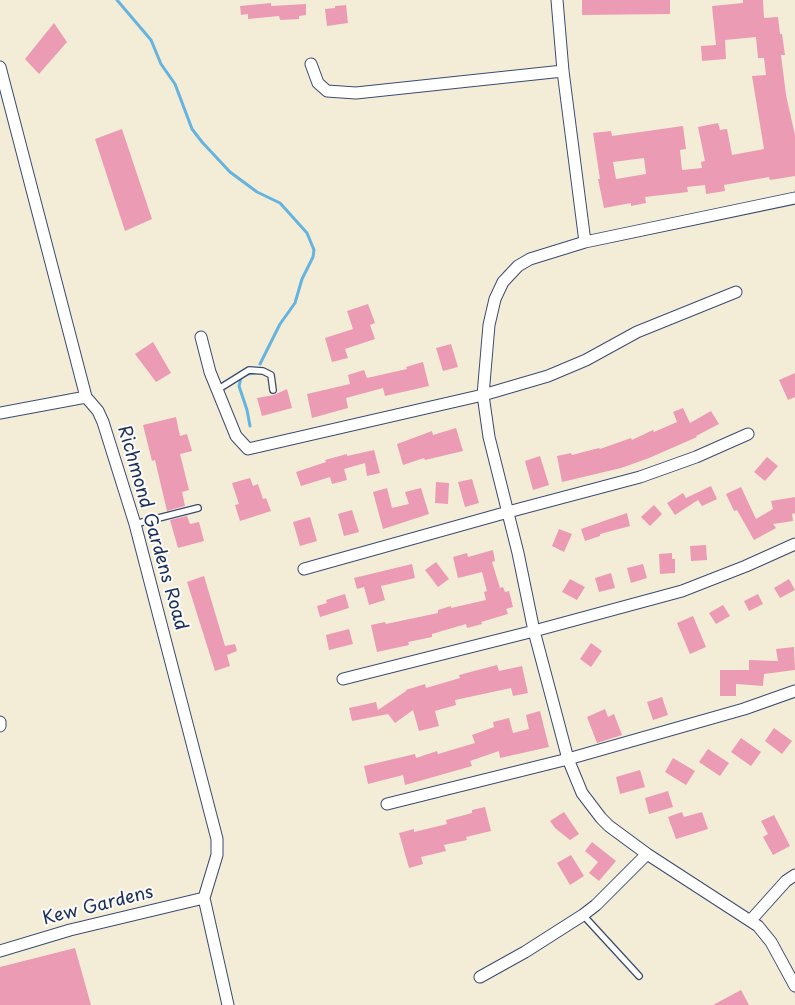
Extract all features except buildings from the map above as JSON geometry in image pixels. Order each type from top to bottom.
[{"type":"street","points":[[557,0],[563,71],[585,242]]},
{"type":"street","points":[[311,64],[318,83],[327,91],[356,93],[563,71]]},
{"type":"street","name":"Richmond Gardens Road","points":[[0,67],[86,397],[98,411],[104,422],[135,524],[217,839],[216,855],[204,898],[228,1005]]},
{"type":"street","points":[[795,198],[585,242],[530,259],[518,266],[503,282],[495,299],[489,324],[483,395],[489,437],[508,512],[534,631],[568,759],[582,793],[601,818],[647,854],[750,920],[764,932],[795,986]]},
{"type":"street","points":[[201,337],[210,372],[236,436],[248,449],[483,395],[548,376],[586,360],[637,332],[736,292]]},
{"type":"street","points":[[0,414],[86,397]]},
{"type":"street","points":[[304,569],[640,477],[696,457],[748,434]]},
{"type":"street","points":[[343,679],[534,631],[682,591],[795,544]]},
{"type":"street","points":[[387,804],[568,759],[744,709],[795,691]]},
{"type":"street","points":[[480,977],[526,952],[583,915],[596,905],[647,854]]},
{"type":"street","points":[[750,920],[786,881],[795,875]]},
{"type":"street","name":"Kew Gardens","points":[[0,950],[70,930],[204,898]]},
{"type":"lane","points":[[217,390],[249,370],[264,371],[271,375],[273,390]]},
{"type":"lane","points":[[135,524],[198,508]]},
{"type":"lane","points":[[583,915],[639,976]]},
{"type":"waterway","points":[[117,0],[151,40],[161,64],[175,84],[192,129],[202,142],[230,172],[257,192],[280,203],[307,233],[314,250],[313,257],[302,279],[295,303],[280,324],[260,364]]},
{"type":"waterway","points":[[250,426],[239,386],[241,378],[255,373]]}]
